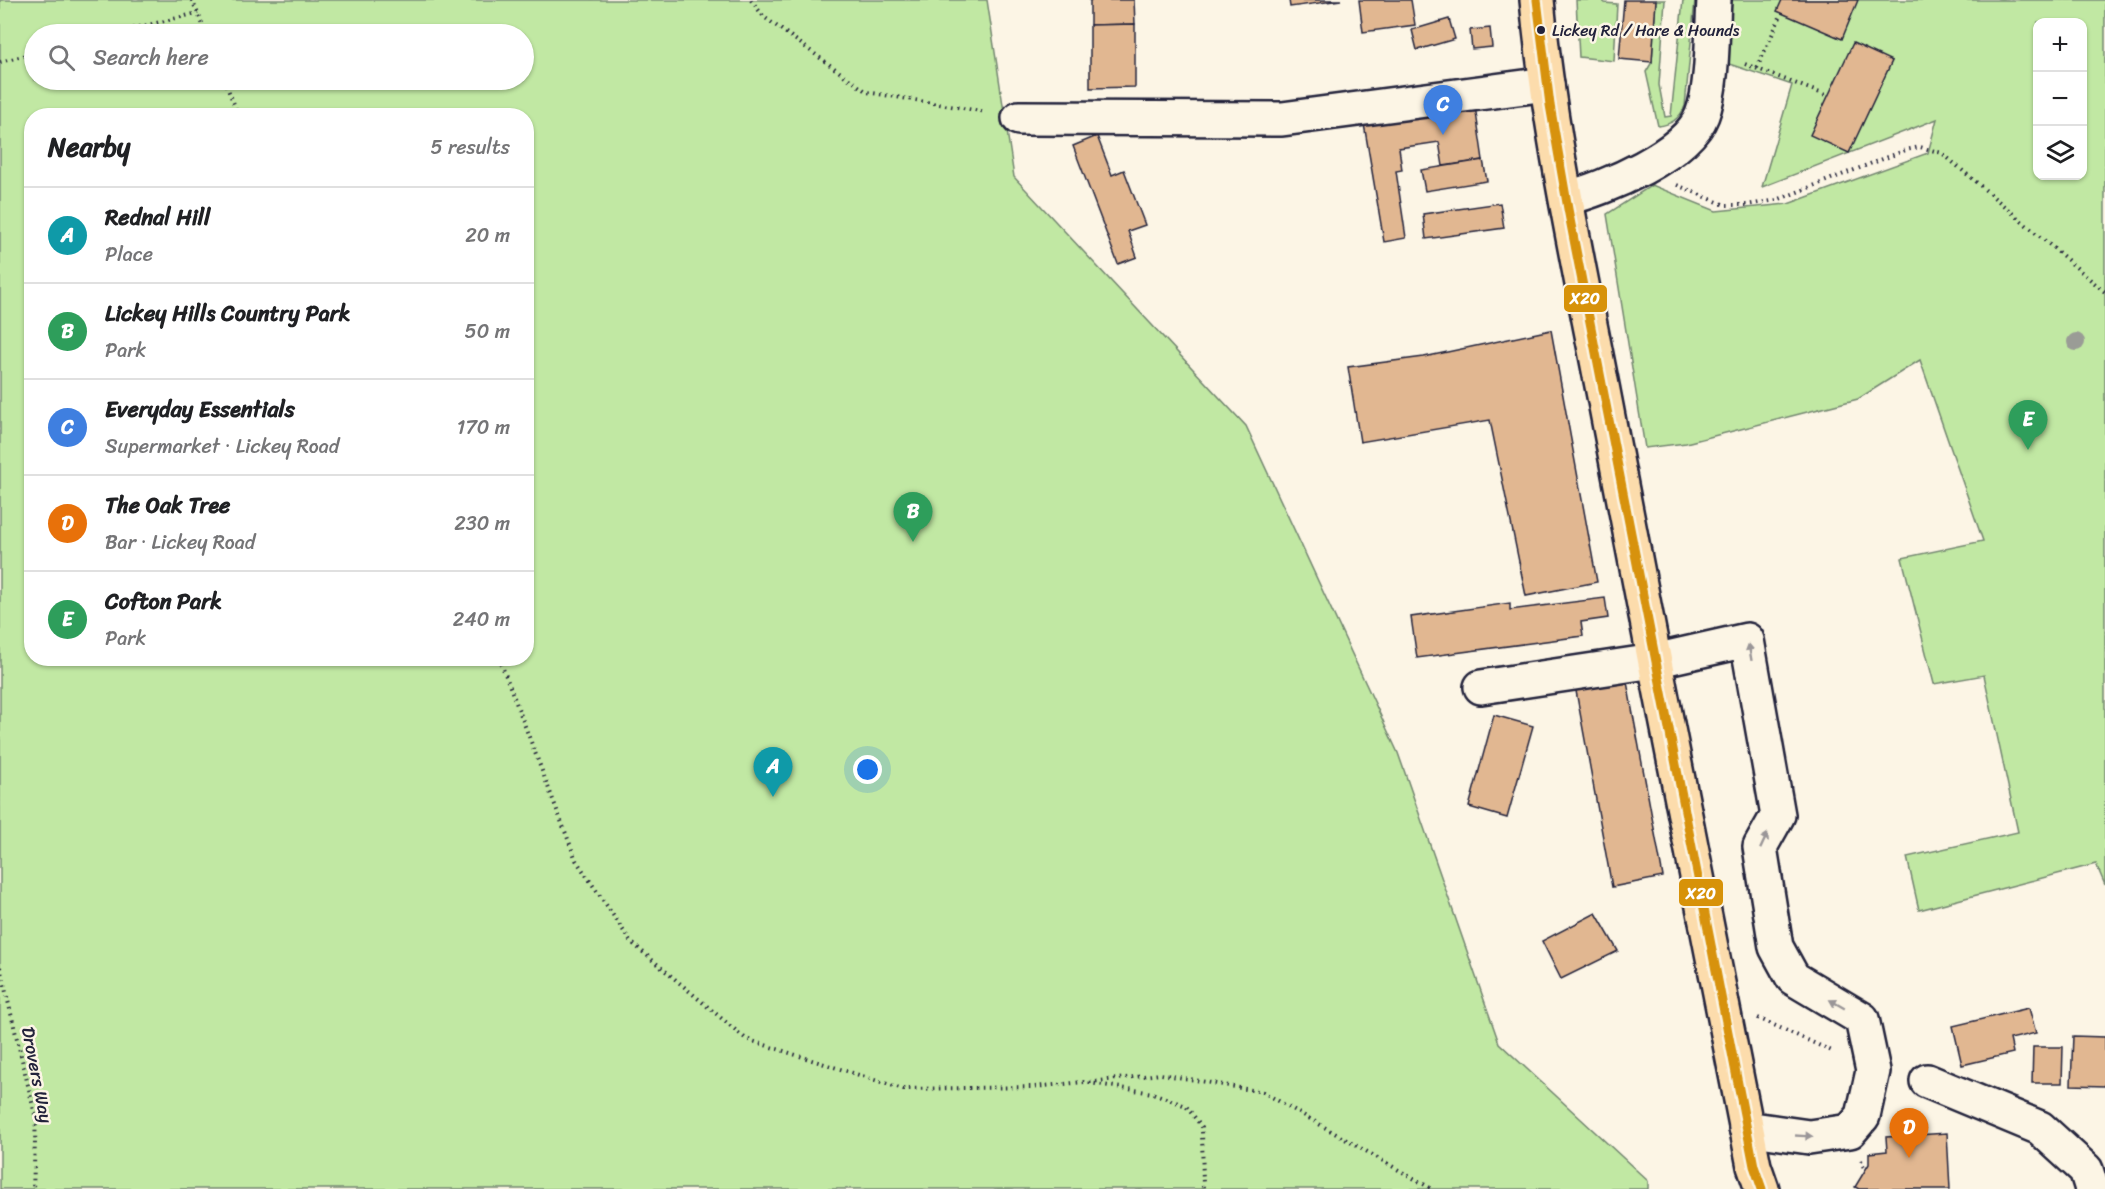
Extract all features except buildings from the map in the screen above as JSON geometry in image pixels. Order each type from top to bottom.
[{"type":"main road","points":[[1537,0],[1546,84],[1654,661],[1746,1128],[1754,1166],[1762,1189]]},
{"type":"street","points":[[1567,198],[1605,186],[1680,143],[1693,131],[1702,115],[1714,0]]},
{"type":"street","points":[[1019,118],[1282,119],[1546,84]]},
{"type":"street","points":[[1481,687],[1654,661],[1748,640],[1778,815],[1760,847],[1776,947],[1793,978],[1862,1018],[1874,1071],[1863,1116],[1850,1131],[1809,1137],[1746,1128]]},
{"type":"street","points":[[1927,1081],[2040,1128],[2086,1170],[2092,1189]]},
{"type":"path","points":[[192,0],[203,24]]},
{"type":"path","points":[[751,0],[764,17],[867,92],[1019,118]]},
{"type":"path","points":[[152,24],[198,13]]},
{"type":"path","points":[[1756,68],[1782,13]]},
{"type":"path","points":[[1710,51],[1828,96]]},
{"type":"path","points":[[0,62],[24,56]]},
{"type":"path","points":[[228,90],[235,108]]},
{"type":"path","points":[[1652,160],[1668,182],[1725,205],[1736,207],[1777,200],[1906,150],[1932,148],[1942,153],[2105,292]]},
{"type":"path","points":[[502,666],[576,860],[632,942],[746,1039],[903,1089],[1034,1087],[1161,1074],[1263,1092],[1432,1189]]},
{"type":"path","name":"Drovers Way","points":[[0,967],[36,1119],[33,1189]]},
{"type":"path","points":[[1722,1003],[1833,1052],[1872,1064]]},
{"type":"path","points":[[1084,1082],[1154,1093],[1186,1106],[1202,1127],[1203,1189]]},
{"type":"green space","points":[[0,0],[987,0],[1014,177],[1246,426],[1398,753],[1499,1043],[1648,1181],[1648,1189],[0,1189]]},
{"type":"green space","points":[[1576,0],[1604,0],[1604,3],[1617,4],[1614,61],[1579,57]]},
{"type":"green space","points":[[1656,0],[1665,0],[1659,85],[1665,117],[1671,116],[1683,0],[1695,0],[1685,106],[1674,120],[1658,126],[1646,72],[1652,62]]},
{"type":"green space","points":[[1732,0],[2105,0],[2105,885],[2096,864],[1919,910],[1907,857],[2018,832],[1984,675],[1934,684],[1902,558],[1983,541],[1920,360],[1858,399],[1686,443],[1645,448],[1607,214],[1652,185],[1716,211],[1788,204],[1928,153],[1937,119],[1762,187],[1792,85],[1726,63]]},
{"type":"transit line","name":"X20","points":[[1537,0],[1550,105],[1568,209],[1754,1166],[1762,1189]]},
{"type":"place","name":"Lickey Rd / Hare & Hounds","points":[[1541,30]]},
{"type":"place","name":"Everyday Essentials","points":[[1443,135]]},
{"type":"place","name":"Cofton Park","points":[[2028,450]]},
{"type":"place","name":"Lickey Hills Country Park","points":[[913,542]]},
{"type":"place","name":"Rednal Hill","points":[[773,797]]},
{"type":"place","name":"The Oak Tree","points":[[1909,1158]]}]
